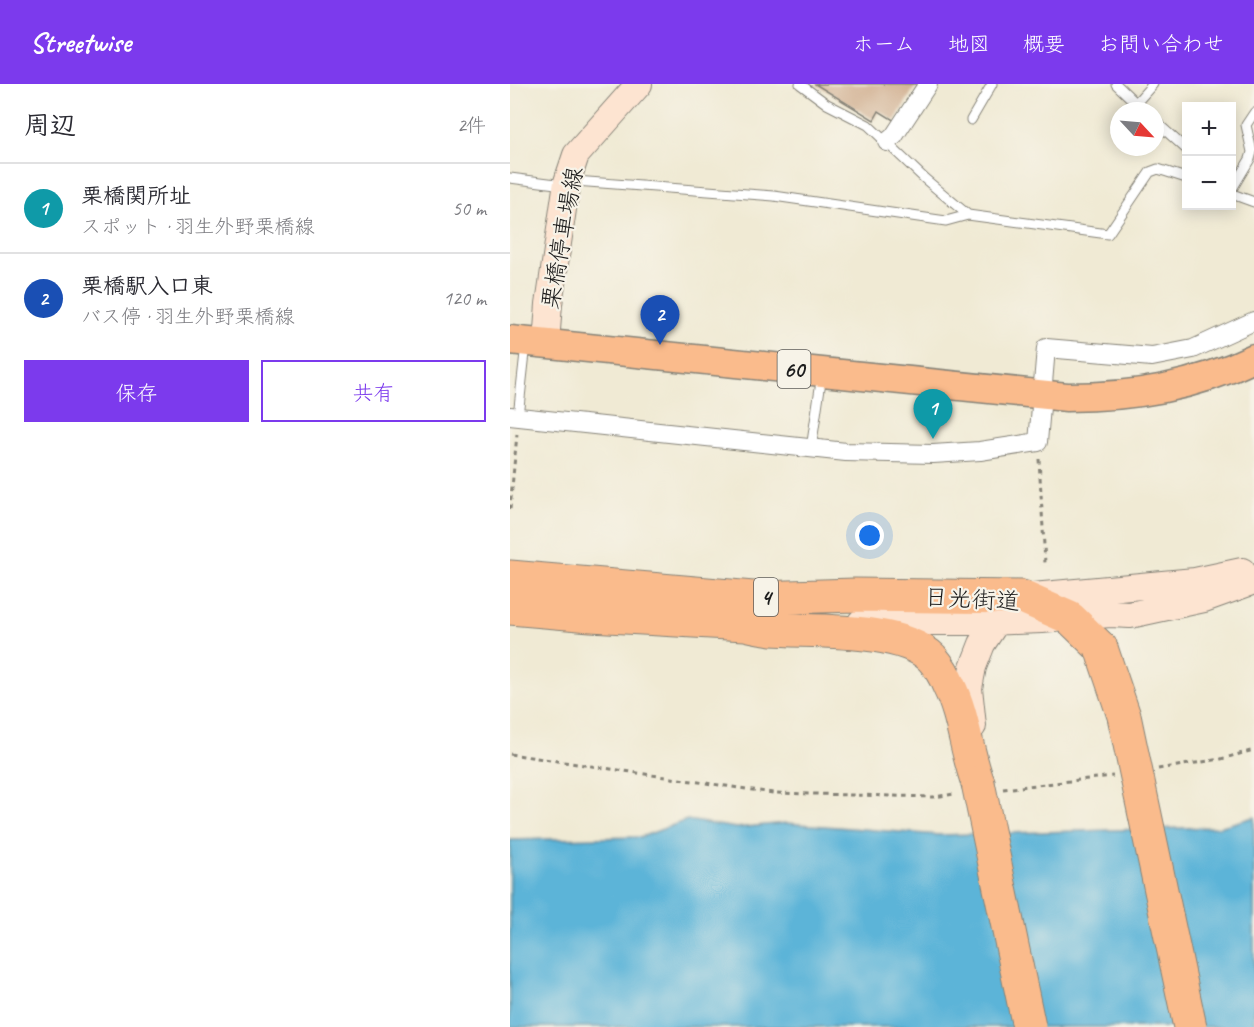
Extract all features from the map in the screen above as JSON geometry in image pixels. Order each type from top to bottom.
[{"type":"highway","name":"日光街道","points":[[510,577],[753,597],[855,595],[1022,597],[1070,618],[1101,648],[1124,716],[1190,1027]]},
{"type":"highway","name":"日光街道","points":[[510,608],[745,624],[770,629],[873,636],[906,642],[932,658],[956,701],[979,789],[1029,1027]]},
{"type":"main road","name":"60","points":[[527,341],[1042,394],[1091,397],[1150,392],[1202,380],[1254,358]]},
{"type":"street","name":"栗橋停車場線","points":[[527,341],[549,304],[567,182],[576,155],[639,84]]},
{"type":"street","points":[[887,142],[894,136],[928,84]]},
{"type":"street","points":[[515,418],[811,449],[933,454],[980,451],[1038,442],[1046,348],[1152,357],[1194,349],[1254,321]]},
{"type":"street","points":[[979,789],[978,759],[969,703],[973,667],[982,644],[997,621],[1022,597],[1195,581],[1254,568]]},
{"type":"street","points":[[745,624],[771,620],[923,623],[1130,615],[1204,599],[1254,581]]},
{"type":"street","points":[[1101,648],[1111,628],[1130,615]]},
{"type":"lane","points":[[800,84],[827,104],[868,125],[887,142],[893,151],[968,215]]},
{"type":"lane","points":[[971,120],[992,84]]},
{"type":"lane","points":[[1116,84],[1134,102]]},
{"type":"lane","points":[[1138,102],[1153,84]]},
{"type":"lane","points":[[1236,182],[1252,152],[1246,125],[1254,113]]},
{"type":"lane","points":[[1164,129],[1182,145]]},
{"type":"lane","points":[[510,178],[556,184],[567,182],[774,196],[946,221],[968,215],[1108,234],[1150,172],[1158,169],[1182,177]]},
{"type":"lane","points":[[1236,195],[1254,202]]},
{"type":"lane","points":[[515,418],[527,341]]},
{"type":"lane","points":[[811,449],[822,372]]},
{"type":"path","points":[[510,509],[515,418]]},
{"type":"path","points":[[1038,442],[1045,563]]},
{"type":"path","points":[[1152,770],[1221,759],[1254,750]]},
{"type":"path","points":[[510,754],[773,793],[933,797],[979,789],[1118,775]]},
{"type":"water","points":[[1254,817],[1254,1027],[510,1027],[510,840],[641,837],[687,820],[736,828],[786,823],[939,835],[1219,827]]},
{"type":"building","points":[[815,84],[917,84],[895,121],[879,111],[874,120]]},
{"type":"place","name":"栗橋駅入口東","points":[[660,345]]},
{"type":"place","name":"栗橋関所址","points":[[933,439]]}]
